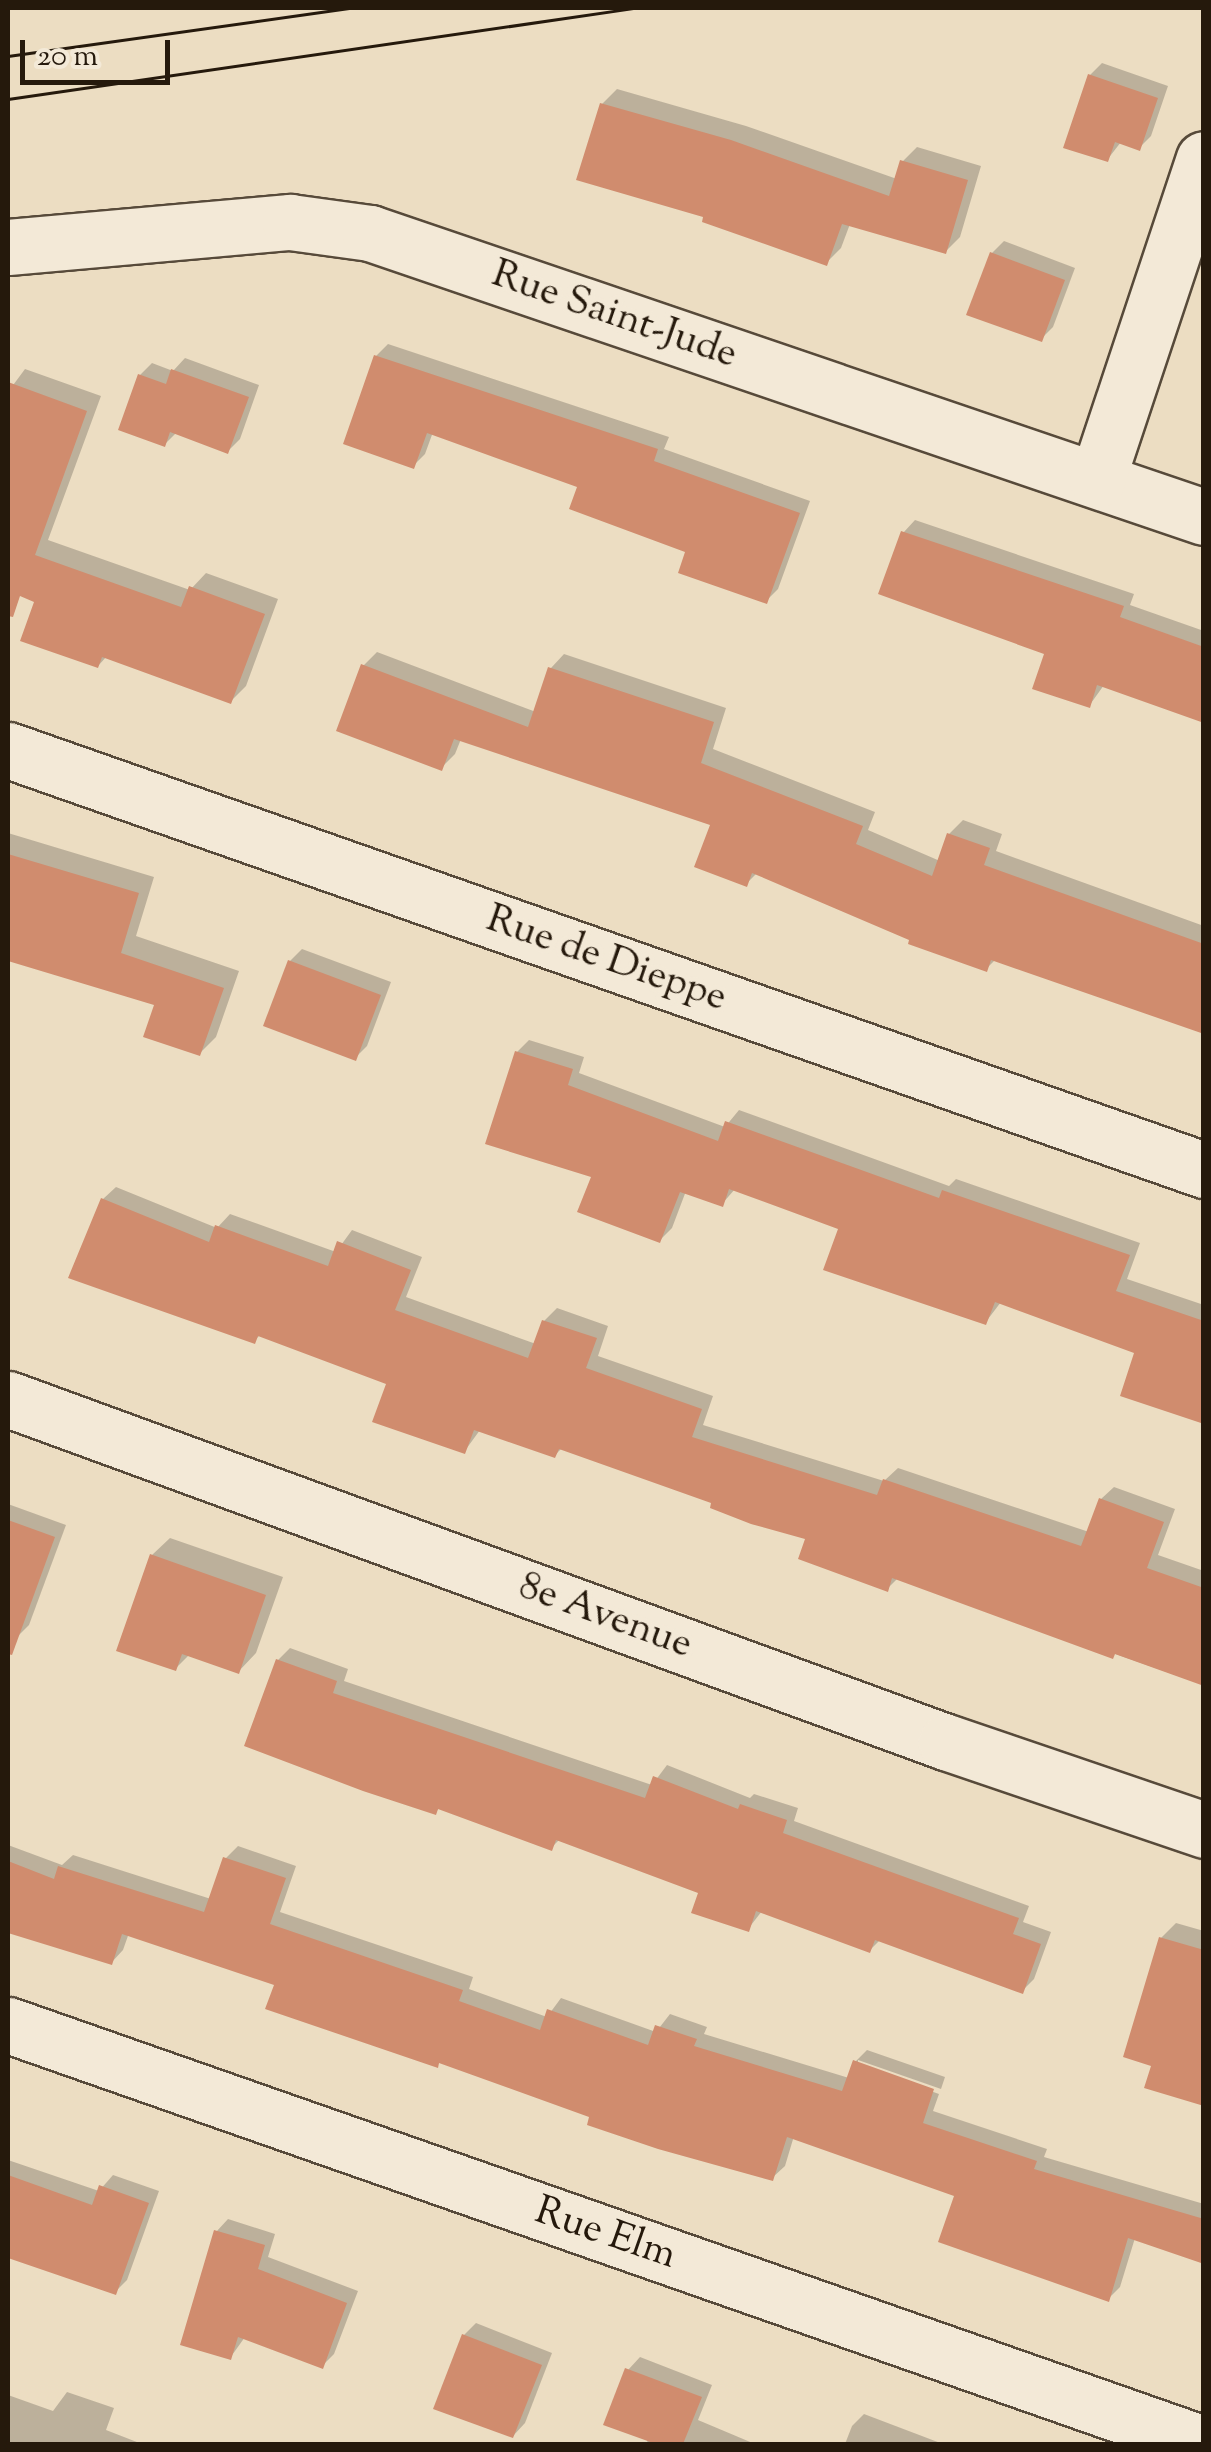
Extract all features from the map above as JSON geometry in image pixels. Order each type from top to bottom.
[{"type":"street","points":[[1097,480],[1204,159]]},
{"type":"street","name":"Rue Saint-Jude","points":[[8,247],[290,222],[370,233],[1204,517]]},
{"type":"street","name":"Rue de Dieppe","points":[[8,750],[1204,1170]]},
{"type":"street","name":"8e Avenue","points":[[8,1399],[946,1742],[1204,1830]]},
{"type":"street","name":"Rue Elm","points":[[8,2025],[1204,2444]]},
{"type":"building","points":[[1088,74],[1158,98],[1140,151],[1115,142],[1108,162],[1063,148]]},
{"type":"building","points":[[600,103],[731,140],[889,196],[900,160],[968,180],[946,254],[842,224],[827,266],[702,222],[703,217],[576,180]]},
{"type":"building","points":[[990,252],[1065,280],[1042,342],[966,315]]},
{"type":"building","points":[[374,355],[658,449],[654,461],[800,513],[767,604],[678,573],[685,552],[569,509],[577,487],[427,433],[414,469],[343,444]]},
{"type":"building","points":[[171,369],[249,397],[228,454],[170,432],[165,447],[118,430],[138,374],[166,384]]},
{"type":"building","points":[[8,382],[87,411],[35,555],[181,607],[189,586],[265,614],[231,704],[102,657],[98,668],[20,641],[34,602],[20,596],[13,617],[8,616]]},
{"type":"building","points":[[901,531],[1124,606],[1120,617],[1204,647],[1204,723],[1097,685],[1090,708],[1032,689],[1044,654],[878,594]]},
{"type":"building","points":[[361,664],[528,727],[548,667],[714,722],[701,763],[863,826],[856,844],[932,876],[947,833],[990,848],[984,865],[1204,944],[1204,1034],[991,960],[987,972],[908,944],[909,940],[752,873],[747,887],[694,867],[710,825],[454,739],[442,771],[336,731]]},
{"type":"building","points":[[8,854],[139,893],[121,953],[224,988],[200,1056],[143,1037],[154,1005],[8,961]]},
{"type":"building","points":[[288,960],[381,995],[356,1061],[263,1026]]},
{"type":"building","points":[[515,1051],[573,1069],[568,1085],[718,1141],[725,1121],[939,1198],[942,1190],[1130,1255],[1116,1291],[1204,1321],[1204,1424],[1120,1396],[1134,1353],[995,1302],[986,1325],[823,1270],[838,1229],[729,1189],[723,1207],[680,1192],[660,1243],[577,1212],[591,1177],[485,1144]]},
{"type":"building","points":[[101,1198],[209,1242],[215,1225],[328,1266],[337,1241],[411,1270],[395,1310],[528,1358],[542,1320],[597,1338],[586,1368],[702,1409],[692,1437],[877,1495],[883,1479],[1081,1546],[1099,1498],[1164,1522],[1147,1568],[1204,1588],[1204,1686],[1115,1654],[1113,1659],[892,1578],[888,1592],[798,1559],[805,1539],[751,1524],[710,1508],[711,1503],[559,1449],[555,1458],[474,1430],[465,1454],[372,1422],[386,1384],[258,1336],[255,1344],[68,1278]]},
{"type":"building","points":[[8,1520],[55,1537],[12,1655],[8,1654]]},
{"type":"building","points":[[150,1554],[266,1595],[239,1674],[182,1654],[176,1671],[116,1651]]},
{"type":"building","points":[[276,1659],[337,1681],[333,1693],[645,1798],[653,1776],[738,1809],[740,1804],[787,1820],[783,1833],[1019,1918],[1013,1934],[1041,1944],[1023,1994],[875,1940],[870,1953],[756,1911],[749,1932],[691,1913],[698,1893],[556,1840],[552,1851],[438,1809],[436,1815],[363,1791],[244,1746]]},
{"type":"building","points":[[223,1857],[286,1878],[270,1924],[463,1990],[459,2001],[540,2030],[547,2009],[648,2045],[655,2025],[697,2039],[694,2046],[842,2091],[853,2060],[934,2089],[923,2123],[1037,2161],[1034,2169],[1204,2219],[1204,2264],[1128,2238],[1109,2302],[938,2242],[954,2196],[787,2137],[773,2181],[587,2125],[589,2117],[439,2063],[438,2068],[265,2009],[274,1985],[122,1934],[112,1965],[8,1933],[8,1861],[54,1879],[58,1866],[204,1912]]},
{"type":"building","points":[[1159,1937],[1204,1950],[1204,2106],[1144,2088],[1151,2066],[1123,2057]]},
{"type":"building","points":[[8,2175],[92,2205],[99,2185],[149,2203],[116,2295],[8,2258]]},
{"type":"building","points":[[214,2230],[265,2245],[258,2269],[347,2303],[323,2369],[238,2337],[231,2360],[180,2345]]},
{"type":"building","points":[[462,2334],[542,2365],[513,2438],[433,2409]]},
{"type":"building","points":[[625,2368],[702,2397],[683,2444],[656,2444],[603,2425]]},
{"type":"tram line","points":[[8,56],[349,8]]},
{"type":"tram line","points":[[8,99],[634,8]]}]
